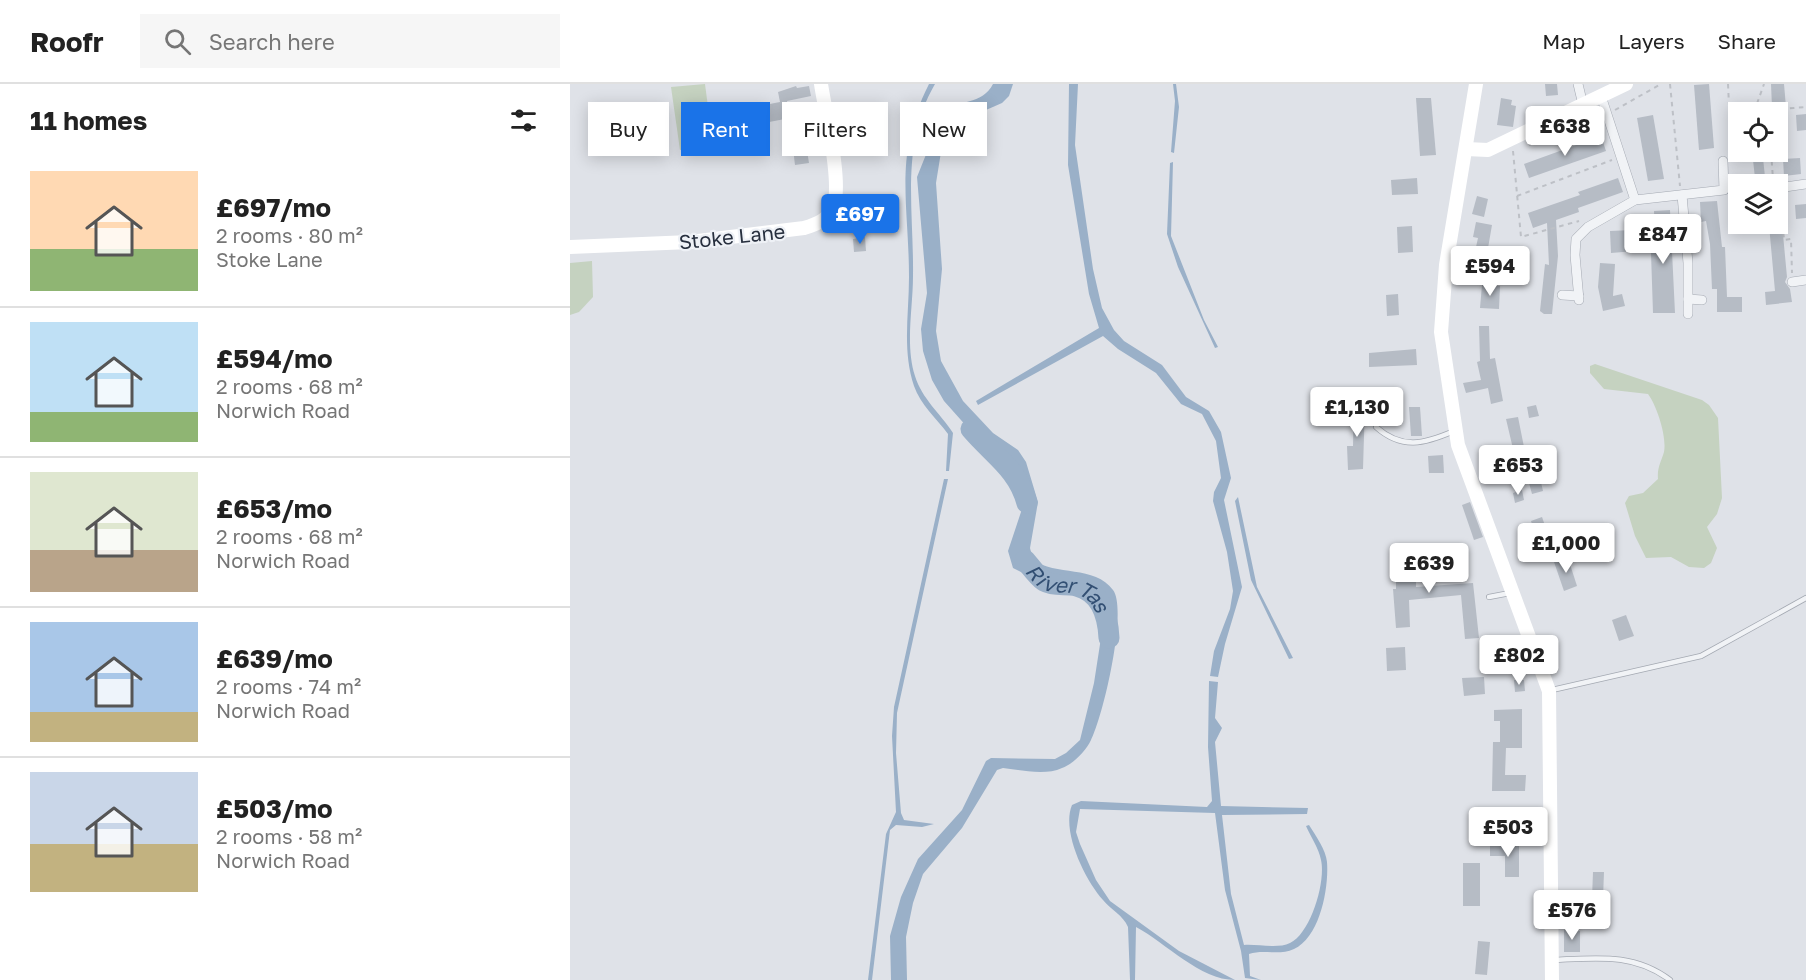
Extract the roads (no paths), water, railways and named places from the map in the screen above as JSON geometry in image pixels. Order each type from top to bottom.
[{"type":"street","name":"Stoke Lane","points":[[570,247],[690,242],[804,228],[818,224],[827,217],[834,206],[837,186],[821,84]]},
{"type":"street","points":[[1476,84],[1446,265],[1441,332],[1458,445],[1549,691],[1552,980]]},
{"type":"street","points":[[1578,84],[1583,105]]},
{"type":"street","points":[[1466,149],[1488,150],[1626,84]]},
{"type":"street","points":[[1601,96],[1635,200]]},
{"type":"street","points":[[1562,295],[1579,298],[1575,255],[1576,239],[1588,227],[1635,200],[1724,190],[1724,161]]},
{"type":"street","points":[[1788,185],[1806,184]]},
{"type":"street","points":[[1682,195],[1687,241],[1688,314]]},
{"type":"street","points":[[1792,282],[1806,280]]},
{"type":"street","points":[[1688,299],[1702,300]]},
{"type":"lane","points":[[1376,428],[1390,440],[1415,443],[1434,439],[1456,430]]},
{"type":"lane","points":[[1489,597],[1513,593]]},
{"type":"lane","points":[[1549,691],[1701,656],[1806,598]]},
{"type":"lane","points":[[1552,961],[1627,960],[1649,965],[1671,980]]},
{"type":"water","points":[[929,84],[935,84],[926,102],[921,102]]},
{"type":"water","points":[[993,84],[1013,84],[1009,96],[1002,103],[987,110],[987,102],[966,102],[977,99]]},
{"type":"water","points":[[1069,84],[1078,84],[1075,145],[1093,269],[1102,308],[1114,330],[1124,341],[1162,365],[1186,397],[1209,411],[1221,432],[1231,478],[1224,500],[1242,587],[1218,677],[1210,676],[1214,651],[1230,609],[1233,591],[1227,552],[1213,501],[1214,492],[1221,478],[1216,441],[1202,414],[1181,404],[1156,373],[1118,349],[1103,336],[978,405],[976,401],[1099,328],[1089,294],[1068,165]]},
{"type":"water","points":[[1173,84],[1176,84],[1179,107],[1174,153],[1171,152],[1175,101]]},
{"type":"water","points":[[913,156],[911,202],[913,276],[910,352],[915,376],[922,392],[953,433],[949,471],[946,471],[948,434],[917,393],[908,359],[907,157]]},
{"type":"water","points":[[925,156],[940,156],[936,183],[942,269],[936,331],[941,361],[963,401],[993,433],[1018,450],[1026,462],[1038,502],[1030,548],[1033,560],[1052,568],[1096,577],[1105,582],[1113,590],[1117,601],[1118,619],[1112,664],[1102,710],[1089,744],[1075,760],[1066,766],[1048,772],[1003,768],[997,770],[962,828],[923,874],[913,903],[906,937],[907,980],[891,980],[890,936],[901,897],[918,859],[962,810],[986,761],[991,758],[1055,759],[1066,753],[1080,740],[1094,683],[1105,612],[1102,598],[1095,592],[1033,578],[1013,568],[1008,551],[1023,506],[1018,480],[1006,461],[985,447],[944,401],[932,380],[923,351],[921,329],[927,293],[917,177]]},
{"type":"water","points":[[1173,162],[1171,236],[1204,320],[1218,347],[1215,348],[1178,267],[1167,234],[1170,163]]},
{"type":"water","points":[[944,479],[948,479],[897,713],[896,753],[901,813],[904,820],[934,824],[922,827],[896,825],[890,830],[872,980],[868,980],[886,834],[896,812],[892,736],[894,707]]},
{"type":"water","points":[[1238,497],[1257,587],[1293,658],[1289,659],[1251,580],[1235,501]]},
{"type":"water","points":[[1209,681],[1218,682],[1215,718],[1222,728],[1215,742],[1221,806],[1308,808],[1307,814],[1222,815],[1231,894],[1244,945],[1274,946],[1290,943],[1298,937],[1310,918],[1319,893],[1322,869],[1319,852],[1306,826],[1309,825],[1323,848],[1327,862],[1326,885],[1321,911],[1310,934],[1294,949],[1249,954],[1250,976],[1261,980],[1245,978],[1241,951],[1225,890],[1215,813],[1080,809],[1076,832],[1096,880],[1110,901],[1179,951],[1235,980],[1209,974],[1136,927],[1135,980],[1130,980],[1128,927],[1123,919],[1106,904],[1082,868],[1072,841],[1069,816],[1072,805],[1081,801],[1207,807],[1212,801],[1208,747]]},
{"type":"waterway","name":"River Tas","points":[[971,429],[1018,481],[1027,503]]},
{"type":"waterway","name":"River Tas","points":[[1025,560],[1044,581],[1077,586],[1092,594],[1105,613],[1109,638]]}]
